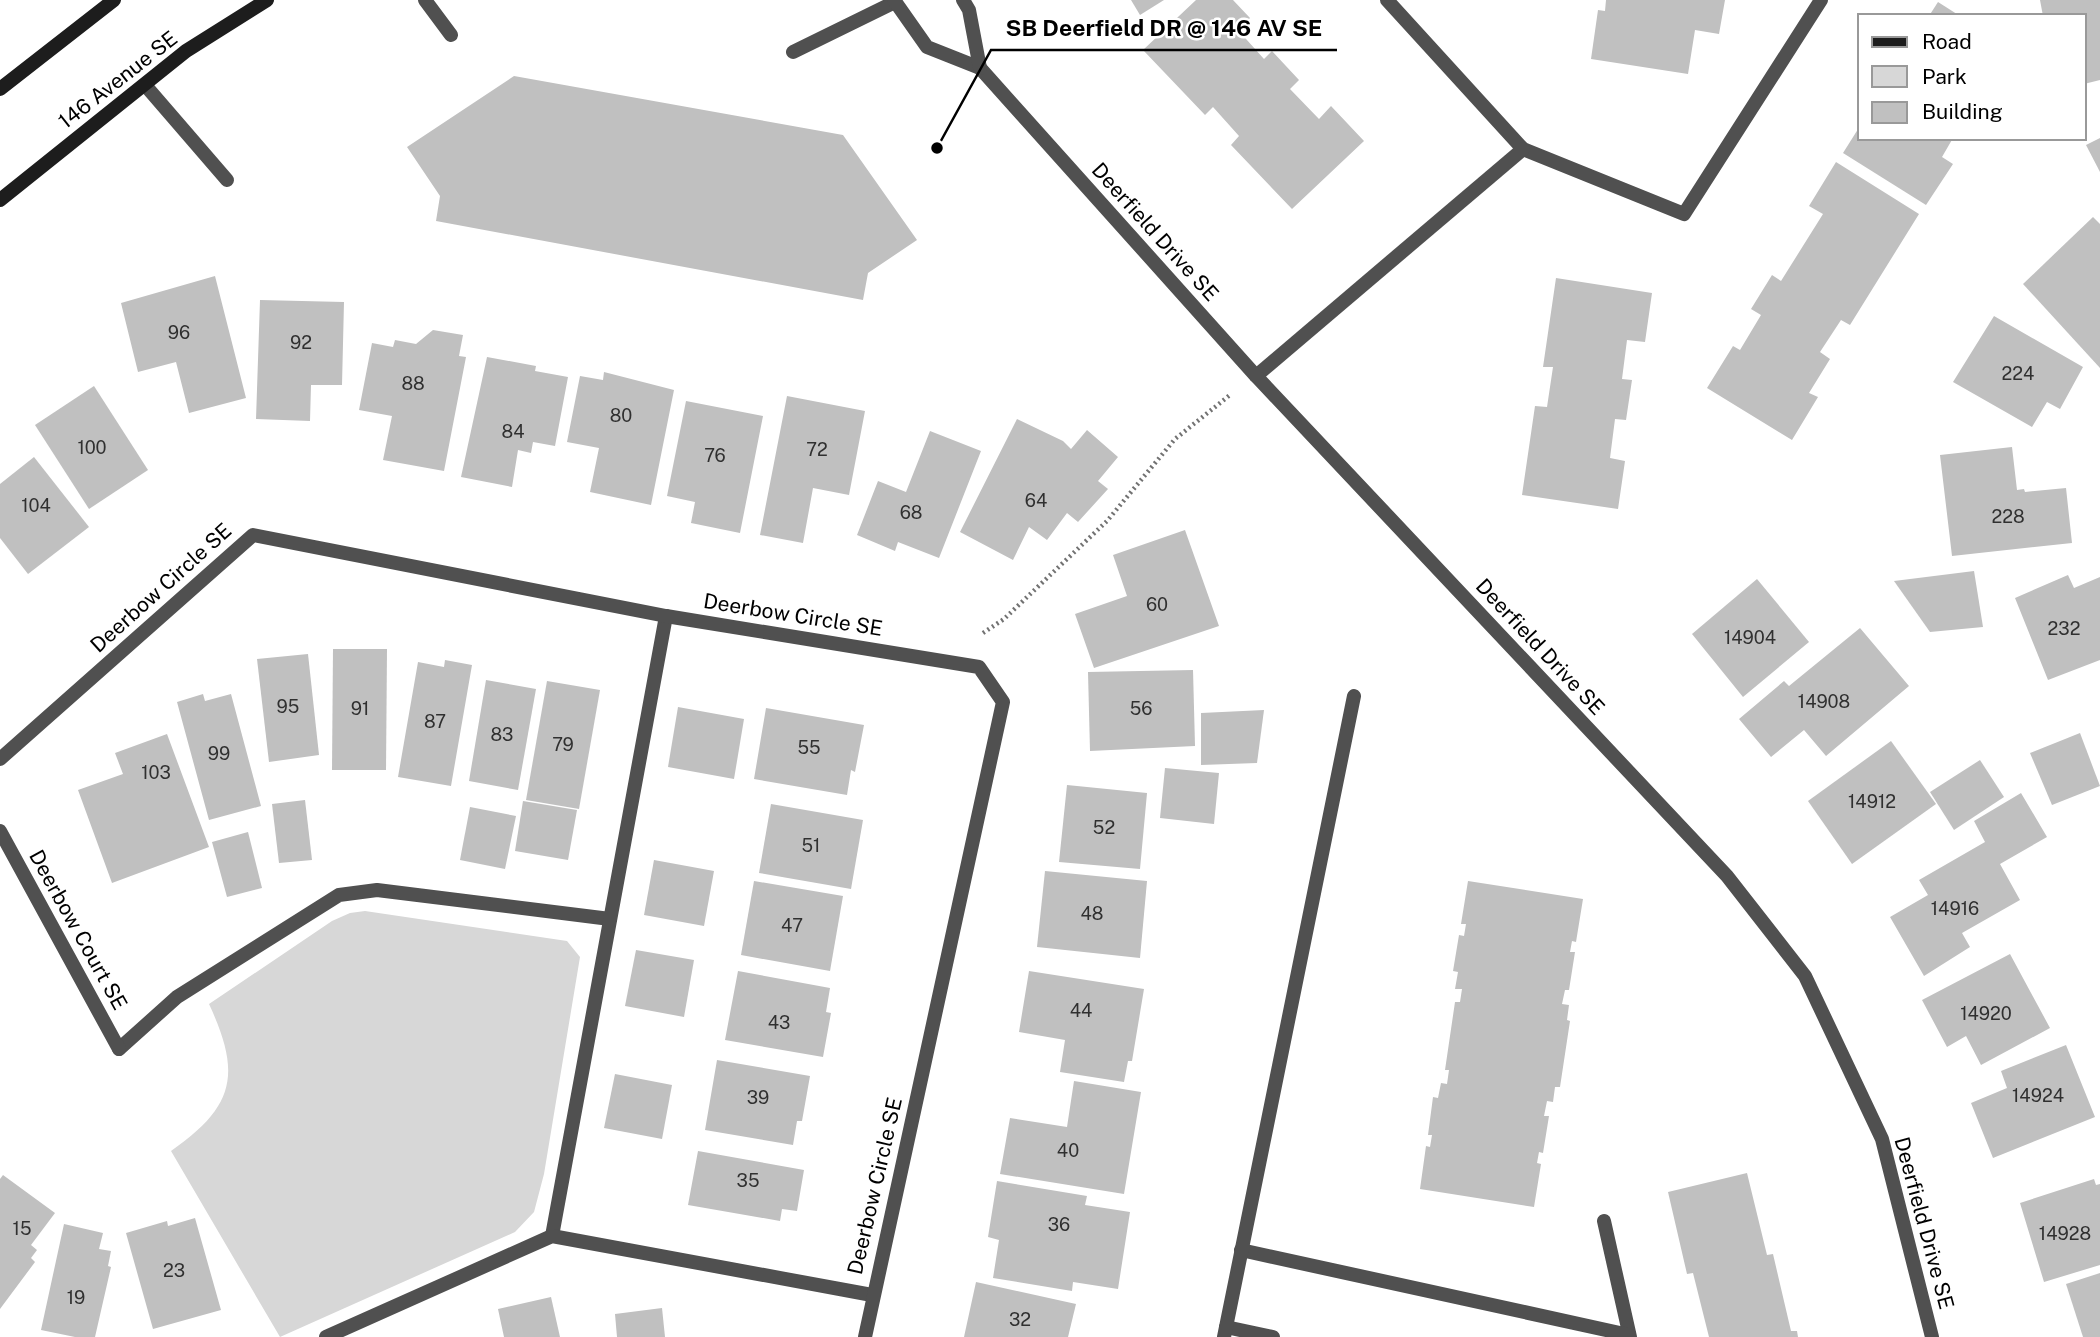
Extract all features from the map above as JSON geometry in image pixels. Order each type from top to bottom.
[{"type":"street","points":[[0,89],[114,0]]},
{"type":"street","name":"146 Avenue SE","points":[[0,200],[186,51],[267,0]]},
{"type":"street","points":[[425,0],[450,35]]},
{"type":"street","points":[[963,0],[969,10],[980,68]]},
{"type":"street","points":[[1387,0],[1523,149],[1684,214],[1821,0]]},
{"type":"street","points":[[793,52],[895,1]]},
{"type":"street","name":"Deerfield Drive SE","points":[[895,1],[927,47],[980,68],[1256,376],[1727,876],[1805,976],[1882,1139],[1932,1337]]},
{"type":"street","points":[[145,85],[227,180]]},
{"type":"street","points":[[1256,376],[1523,149]]},
{"type":"street","name":"Deerbow Circle SE","points":[[0,759],[253,534],[666,616],[979,667],[1003,702],[865,1337]]},
{"type":"street","points":[[552,1236],[666,616]]},
{"type":"street","points":[[1273,1337],[1225,1332],[1353,696]]},
{"type":"street","name":"Deerbow Court SE","points":[[0,831],[119,1049],[177,997],[339,895],[377,890],[610,919]]},
{"type":"street","points":[[1241,1250],[1630,1336],[1604,1221]]},
{"type":"street","points":[[326,1337],[552,1236],[872,1295]]},
{"type":"path","points":[[941,660],[1004,619],[1107,521],[1175,439],[1256,376]]},
{"type":"green space","points":[[365,911],[567,941],[580,957],[544,1174],[534,1212],[515,1232],[280,1337],[171,1151],[209,1119],[220,1103],[226,1086],[226,1050],[209,1004],[332,921],[350,913]]},
{"type":"building","points":[[1131,0],[1164,0],[1140,15]]},
{"type":"building","points":[[1196,0],[1233,0],[1250,18],[1238,30],[1264,59],[1272,51],[1299,80],[1290,89],[1319,119],[1331,106],[1364,141],[1292,209],[1231,145],[1239,136],[1213,107],[1205,115],[1143,50]]},
{"type":"building","points":[[1606,0],[1725,0],[1719,34],[1695,30],[1688,74],[1591,59],[1598,10],[1605,11]]},
{"type":"building","points":[[2040,0],[2100,0],[2100,80],[2086,84],[2086,14],[2043,14]]},
{"type":"building","points":[[1938,2],[1957,14],[1930,14]]},
{"type":"building","points":[[514,76],[843,135],[917,240],[868,273],[863,300],[436,221],[440,196],[407,147]]},
{"type":"building","points":[[1858,129],[1858,140],[1952,140],[1942,157],[1953,164],[1926,205],[1843,153]]},
{"type":"building","points":[[2100,138],[2100,172],[2086,145]]},
{"type":"building","points":[[1836,162],[1919,214],[1850,325],[1841,320],[1820,352],[1830,359],[1809,393],[1818,397],[1792,440],[1707,388],[1733,346],[1740,350],[1761,315],[1751,309],[1772,275],[1781,281],[1823,214],[1809,206]]},
{"type":"building","points":[[2093,217],[2100,224],[2100,368],[2023,284]]},
{"type":"building","points":[[215,276],[246,398],[189,413],[176,362],[138,372],[121,303]]},
{"type":"building","points":[[1556,278],[1652,293],[1645,342],[1627,340],[1622,379],[1632,380],[1626,420],[1615,419],[1610,458],[1625,461],[1618,509],[1522,495],[1535,406],[1547,407],[1553,367],[1543,367]]},
{"type":"building","points":[[260,300],[344,302],[342,385],[311,385],[310,421],[256,419]]},
{"type":"building","points":[[1994,316],[2083,367],[2060,409],[2047,402],[2032,427],[1953,382]]},
{"type":"building","points":[[433,330],[463,335],[459,356],[466,357],[444,471],[383,460],[392,416],[359,410],[372,343],[393,347],[395,340],[416,344]]},
{"type":"building","points":[[487,357],[536,366],[535,371],[568,377],[555,446],[533,442],[531,453],[518,450],[512,487],[461,477]]},
{"type":"building","points":[[604,372],[674,390],[651,505],[590,492],[599,448],[567,442],[580,376],[603,380]]},
{"type":"building","points":[[94,386],[148,470],[89,509],[35,425]]},
{"type":"building","points":[[787,396],[865,411],[849,495],[813,488],[803,543],[760,535]]},
{"type":"building","points":[[686,401],[763,416],[740,533],[691,523],[695,502],[667,496]]},
{"type":"building","points":[[1017,419],[1063,441],[1071,449],[1087,430],[1118,457],[1098,481],[1108,489],[1078,522],[1067,513],[1047,540],[1029,527],[1013,560],[960,532]]},
{"type":"building","points":[[930,431],[981,451],[939,558],[898,542],[895,551],[857,535],[878,481],[906,492]]},
{"type":"building","points":[[2012,447],[2017,490],[2024,489],[2025,492],[2066,488],[2072,543],[1952,556],[1940,455]]},
{"type":"building","points":[[34,457],[89,527],[28,574],[0,538],[0,484]]},
{"type":"building","points":[[1185,530],[1219,626],[1094,668],[1075,614],[1127,596],[1113,555]]},
{"type":"building","points":[[1974,571],[1983,627],[1930,632],[1894,581]]},
{"type":"building","points":[[2068,575],[2074,588],[2100,577],[2100,660],[2048,680],[2015,598]]},
{"type":"building","points":[[1757,579],[1809,642],[1743,697],[1692,634]]},
{"type":"building","points":[[1860,628],[1909,686],[1826,756],[1804,730],[1771,757],[1739,719],[1784,681],[1789,686]]},
{"type":"building","points":[[333,649],[387,649],[386,770],[332,770]]},
{"type":"building","points":[[308,654],[319,755],[269,762],[257,659]]},
{"type":"building","points":[[445,660],[472,665],[451,786],[398,777],[418,662],[444,667]]},
{"type":"building","points":[[1193,670],[1195,746],[1090,751],[1088,672]]},
{"type":"building","points":[[486,680],[536,689],[518,790],[469,781]]},
{"type":"building","points":[[547,681],[600,690],[579,809],[526,800]]},
{"type":"building","points":[[203,694],[205,701],[231,694],[261,806],[209,820],[177,702]]},
{"type":"building","points":[[678,707],[744,719],[734,779],[668,767]]},
{"type":"building","points":[[766,708],[864,725],[855,772],[851,770],[847,795],[754,779]]},
{"type":"building","points":[[1264,710],[1257,763],[1201,765],[1201,713]]},
{"type":"building","points":[[2080,733],[2100,786],[2052,805],[2030,753]]},
{"type":"building","points":[[167,734],[209,847],[112,883],[78,790],[123,774],[115,753]]},
{"type":"building","points":[[1891,741],[1936,804],[1852,864],[1808,801]]},
{"type":"building","points":[[1980,760],[2004,797],[1954,830],[1930,792]]},
{"type":"building","points":[[1165,768],[1219,773],[1214,824],[1160,818]]},
{"type":"building","points":[[1067,785],[1147,793],[1140,869],[1059,862]]},
{"type":"building","points":[[2021,793],[2047,837],[2000,864],[2020,900],[1962,933],[1970,947],[1924,976],[1890,917],[1928,895],[1919,880],[1985,842],[1974,821]]},
{"type":"building","points":[[305,800],[312,860],[279,863],[272,804]]},
{"type":"building","points":[[523,801],[577,810],[568,860],[515,851]]},
{"type":"building","points":[[771,804],[863,820],[851,889],[759,873]]},
{"type":"building","points":[[470,807],[516,816],[505,869],[460,860]]},
{"type":"building","points":[[248,832],[262,888],[227,897],[212,842]]},
{"type":"building","points":[[654,860],[714,871],[704,926],[644,915]]},
{"type":"building","points":[[1045,871],[1147,881],[1140,958],[1037,947]]},
{"type":"building","points":[[754,881],[843,896],[830,971],[741,955]]},
{"type":"building","points":[[1468,881],[1583,899],[1576,942],[1572,941],[1570,952],[1575,952],[1569,990],[1565,990],[1562,1004],[1569,1005],[1567,1020],[1570,1021],[1560,1087],[1555,1087],[1553,1102],[1547,1101],[1544,1116],[1549,1116],[1543,1153],[1539,1152],[1537,1163],[1541,1164],[1534,1207],[1420,1189],[1426,1146],[1430,1147],[1432,1135],[1428,1135],[1433,1097],[1438,1098],[1441,1083],[1447,1084],[1449,1070],[1445,1070],[1455,1002],[1460,1002],[1462,989],[1455,989],[1458,972],[1453,971],[1459,935],[1464,936],[1466,924],[1461,924]]},
{"type":"building","points":[[636,950],[694,960],[684,1017],[625,1006]]},
{"type":"building","points":[[2010,954],[2050,1028],[1981,1065],[1966,1036],[1947,1047],[1922,1000]]},
{"type":"building","points":[[738,971],[830,988],[826,1012],[831,1013],[823,1057],[725,1040]]},
{"type":"building","points":[[1029,971],[1144,989],[1132,1061],[1128,1061],[1124,1082],[1060,1072],[1065,1040],[1019,1032]]},
{"type":"building","points":[[2066,1045],[2095,1117],[1993,1158],[1971,1103],[2007,1088],[2001,1071]]},
{"type":"building","points":[[717,1060],[810,1076],[802,1121],[797,1121],[793,1145],[705,1130]]},
{"type":"building","points":[[615,1074],[672,1085],[662,1139],[604,1128]]},
{"type":"building","points":[[1074,1081],[1141,1092],[1124,1194],[1000,1174],[1010,1118],[1067,1127]]},
{"type":"building","points":[[698,1151],[804,1170],[797,1211],[782,1209],[780,1221],[688,1205]]},
{"type":"building","points":[[1747,1173],[1767,1255],[1773,1254],[1791,1331],[1797,1331],[1798,1337],[1709,1337],[1693,1273],[1687,1274],[1668,1192]]},
{"type":"building","points":[[3,1175],[55,1213],[31,1245],[37,1250],[31,1258],[35,1262],[0,1309],[0,1179]]},
{"type":"building","points":[[2094,1179],[2096,1185],[2100,1184],[2100,1265],[2044,1282],[2020,1203]]},
{"type":"building","points":[[997,1181],[1087,1196],[1085,1205],[1130,1212],[1118,1289],[1073,1282],[1072,1291],[993,1278],[999,1240],[988,1237]]},
{"type":"building","points":[[195,1218],[221,1310],[153,1329],[126,1233],[167,1221],[168,1226]]},
{"type":"building","points":[[64,1224],[103,1233],[99,1249],[111,1251],[108,1266],[111,1267],[95,1337],[75,1337],[41,1330]]},
{"type":"building","points":[[2100,1273],[2100,1337],[2083,1337],[2066,1284]]},
{"type":"building","points":[[976,1282],[1076,1304],[1068,1337],[964,1337]]},
{"type":"building","points":[[551,1297],[560,1337],[504,1337],[498,1309]]},
{"type":"building","points":[[662,1308],[665,1337],[617,1337],[615,1314]]},
{"type":"place","name":"SB Deerfield DR @ 146 AV SE","points":[[937,148]]}]
